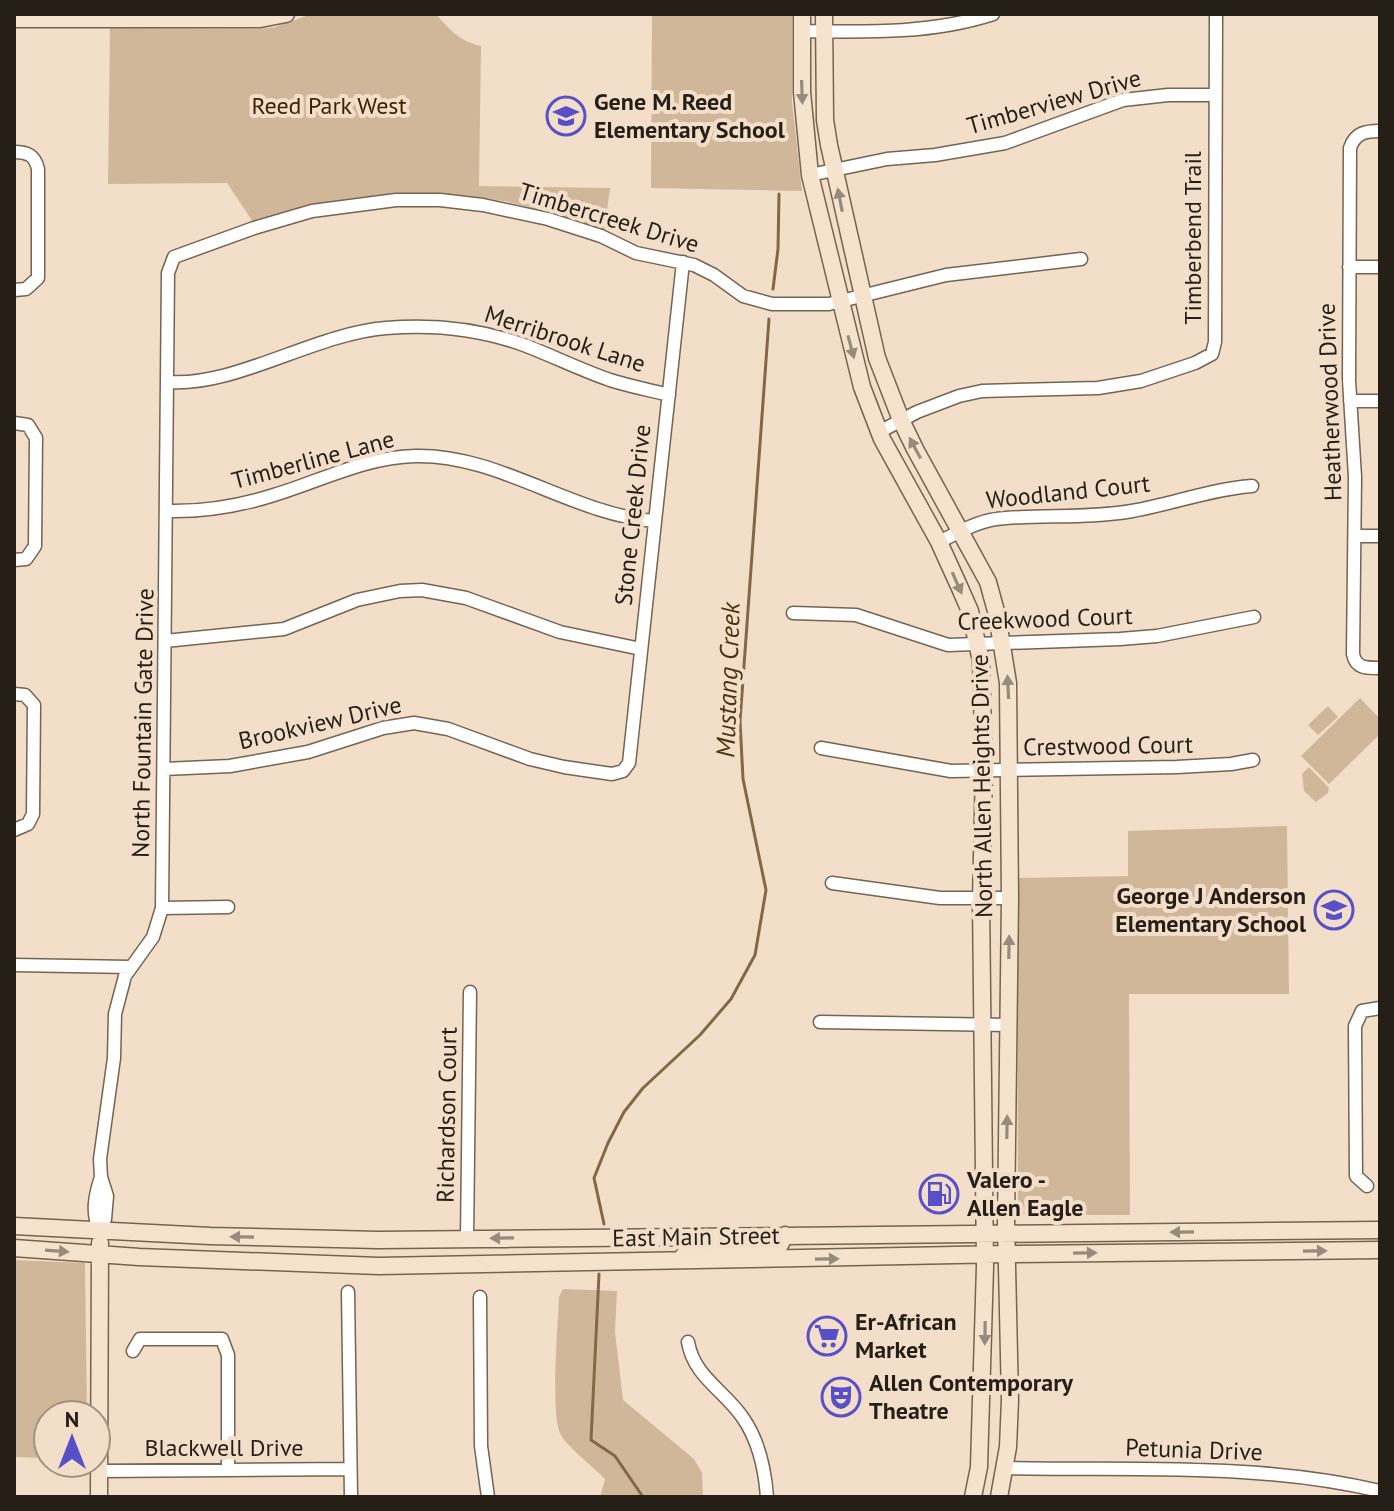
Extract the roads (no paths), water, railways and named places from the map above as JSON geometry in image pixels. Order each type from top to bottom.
[{"type":"main road","points":[[14,19],[40,16],[173,16],[260,19],[286,14]]},
{"type":"main road","name":"North Allen Heights Drive","points":[[824,14],[825,120],[877,358],[901,420],[988,582],[1003,644],[1008,683],[1010,898],[1006,1233],[1010,1400],[1008,1447],[999,1497]]},
{"type":"main road","name":"North Allen Heights Drive","points":[[802,23],[803,114],[810,175],[862,387],[879,432],[939,542],[970,611],[979,644],[983,679],[984,770],[981,900],[985,1255],[979,1467],[973,1497]]},
{"type":"main road","name":"East Main Street","points":[[14,1226],[210,1236],[467,1239],[1380,1230]]},
{"type":"main road","points":[[99,1399],[100,1231]]},
{"type":"main road","points":[[1249,1232],[1250,1252]]},
{"type":"main road","points":[[784,1260],[796,1245],[859,1243],[884,1234]]},
{"type":"main road","points":[[670,1261],[707,1249],[772,1248],[780,1245],[785,1235]]},
{"type":"main road","name":"East Main Street","points":[[14,1248],[222,1261],[379,1266],[1380,1250]]},
{"type":"main road","points":[[979,1467],[1005,1468]]},
{"type":"street","points":[[802,23],[824,32],[908,30],[993,14]]},
{"type":"street","name":"Timberbend Trail","points":[[879,432],[940,403],[982,391],[1098,388],[1141,381],[1212,354],[1215,342],[1216,14]]},
{"type":"street","name":"Timberview Drive","points":[[810,175],[887,159],[935,155],[1005,143],[1123,100],[1168,95],[1215,95]]},
{"type":"street","name":"Heatherwood Drive","points":[[1380,131],[1369,131],[1356,137],[1350,148],[1349,267],[1350,401],[1355,477],[1353,654],[1361,666],[1380,668]]},
{"type":"street","points":[[14,152],[33,157],[38,169],[38,278],[31,287],[14,290]]},
{"type":"street","name":"Timbercreek Drive","points":[[174,257],[312,211],[396,200],[440,200],[483,205],[548,219],[601,236],[636,253],[683,262],[714,275],[743,296],[758,301],[796,305],[839,301],[946,275],[1081,259]]},
{"type":"street","name":"North Fountain Gate Drive","points":[[100,1231],[95,1220],[95,1195],[101,1177],[100,1159],[114,1058],[115,1014],[130,967],[153,937],[162,908],[169,267],[174,257]]},
{"type":"street","name":"Stone Creek Drive","points":[[623,771],[629,763],[683,262]]},
{"type":"street","points":[[1349,267],[1380,267]]},
{"type":"street","name":"Merribrook Lane","points":[[168,382],[191,382],[222,376],[343,335],[417,326],[461,329],[504,339],[610,380],[669,395]]},
{"type":"street","points":[[1350,401],[1380,401]]},
{"type":"street","points":[[14,423],[23,423],[32,428],[36,438],[35,546],[26,559],[14,560]]},
{"type":"street","name":"Timberline Lane","points":[[166,511],[197,512],[272,496],[373,461],[437,456],[477,465],[585,506],[654,521]]},
{"type":"street","name":"Woodland Court","points":[[939,542],[996,519],[1128,512],[1180,502],[1228,488],[1252,486]]},
{"type":"street","points":[[1355,536],[1380,536]]},
{"type":"street","points":[[165,641],[284,629],[378,594],[422,590],[466,598],[560,632],[641,649]]},
{"type":"street","name":"Creekwood Court","points":[[793,613],[856,615],[948,645],[1055,643],[1157,636],[1254,617]]},
{"type":"street","points":[[14,694],[29,697],[34,705],[33,814],[28,824],[14,830]]},
{"type":"street","name":"Brookview Drive","points":[[164,769],[246,764],[308,752],[383,728],[414,723],[448,729],[552,764],[612,774],[623,771]]},
{"type":"street","name":"Crestwood Court","points":[[821,748],[937,770],[1177,767],[1253,760]]},
{"type":"street","points":[[832,883],[912,896],[981,900],[1010,898]]},
{"type":"street","points":[[162,908],[228,907]]},
{"type":"street","points":[[14,965],[130,967]]},
{"type":"street","name":"Richardson Court","points":[[467,1239],[470,992]]},
{"type":"street","points":[[1367,1186],[1356,1176],[1355,1026],[1362,1011],[1380,1008]]},
{"type":"street","points":[[820,1022],[1008,1025]]},
{"type":"street","points":[[348,1292],[351,1497]]},
{"type":"street","points":[[480,1297],[481,1446],[488,1497]]},
{"type":"street","points":[[133,1351],[140,1339],[222,1339],[228,1355],[228,1470]]},
{"type":"street","points":[[688,1342],[696,1367],[729,1400],[750,1432],[763,1468],[767,1497]]},
{"type":"street","name":"Petunia Drive","points":[[1005,1468],[1253,1472],[1338,1482],[1380,1491]]},
{"type":"street","name":"Blackwell Drive","points":[[112,1471],[350,1469]]},
{"type":"waterway","name":"Mustang Creek","points":[[773,289],[778,249],[779,194]]},
{"type":"waterway","name":"Mustang Creek","points":[[604,1224],[594,1178],[624,1112],[643,1088],[700,1035],[731,999],[755,955],[766,890],[743,779],[740,721],[769,319]]},
{"type":"waterway","name":"Mustang Creek","points":[[599,1274],[591,1440],[615,1456],[643,1497]]},
{"type":"place","name":"Gene M. Reed Elementary School","points":[[566,116]]},
{"type":"place","name":"George J Anderson Elementary School","points":[[1334,910]]},
{"type":"place","name":"Valero - Allen Eagle","points":[[939,1194]]},
{"type":"place","name":"Er-African Market","points":[[827,1336]]},
{"type":"place","name":"Allen Contemporary Theatre","points":[[841,1397]]},
{"type":"park label","name":"Reed Park West","points":[[329,106]]}]
